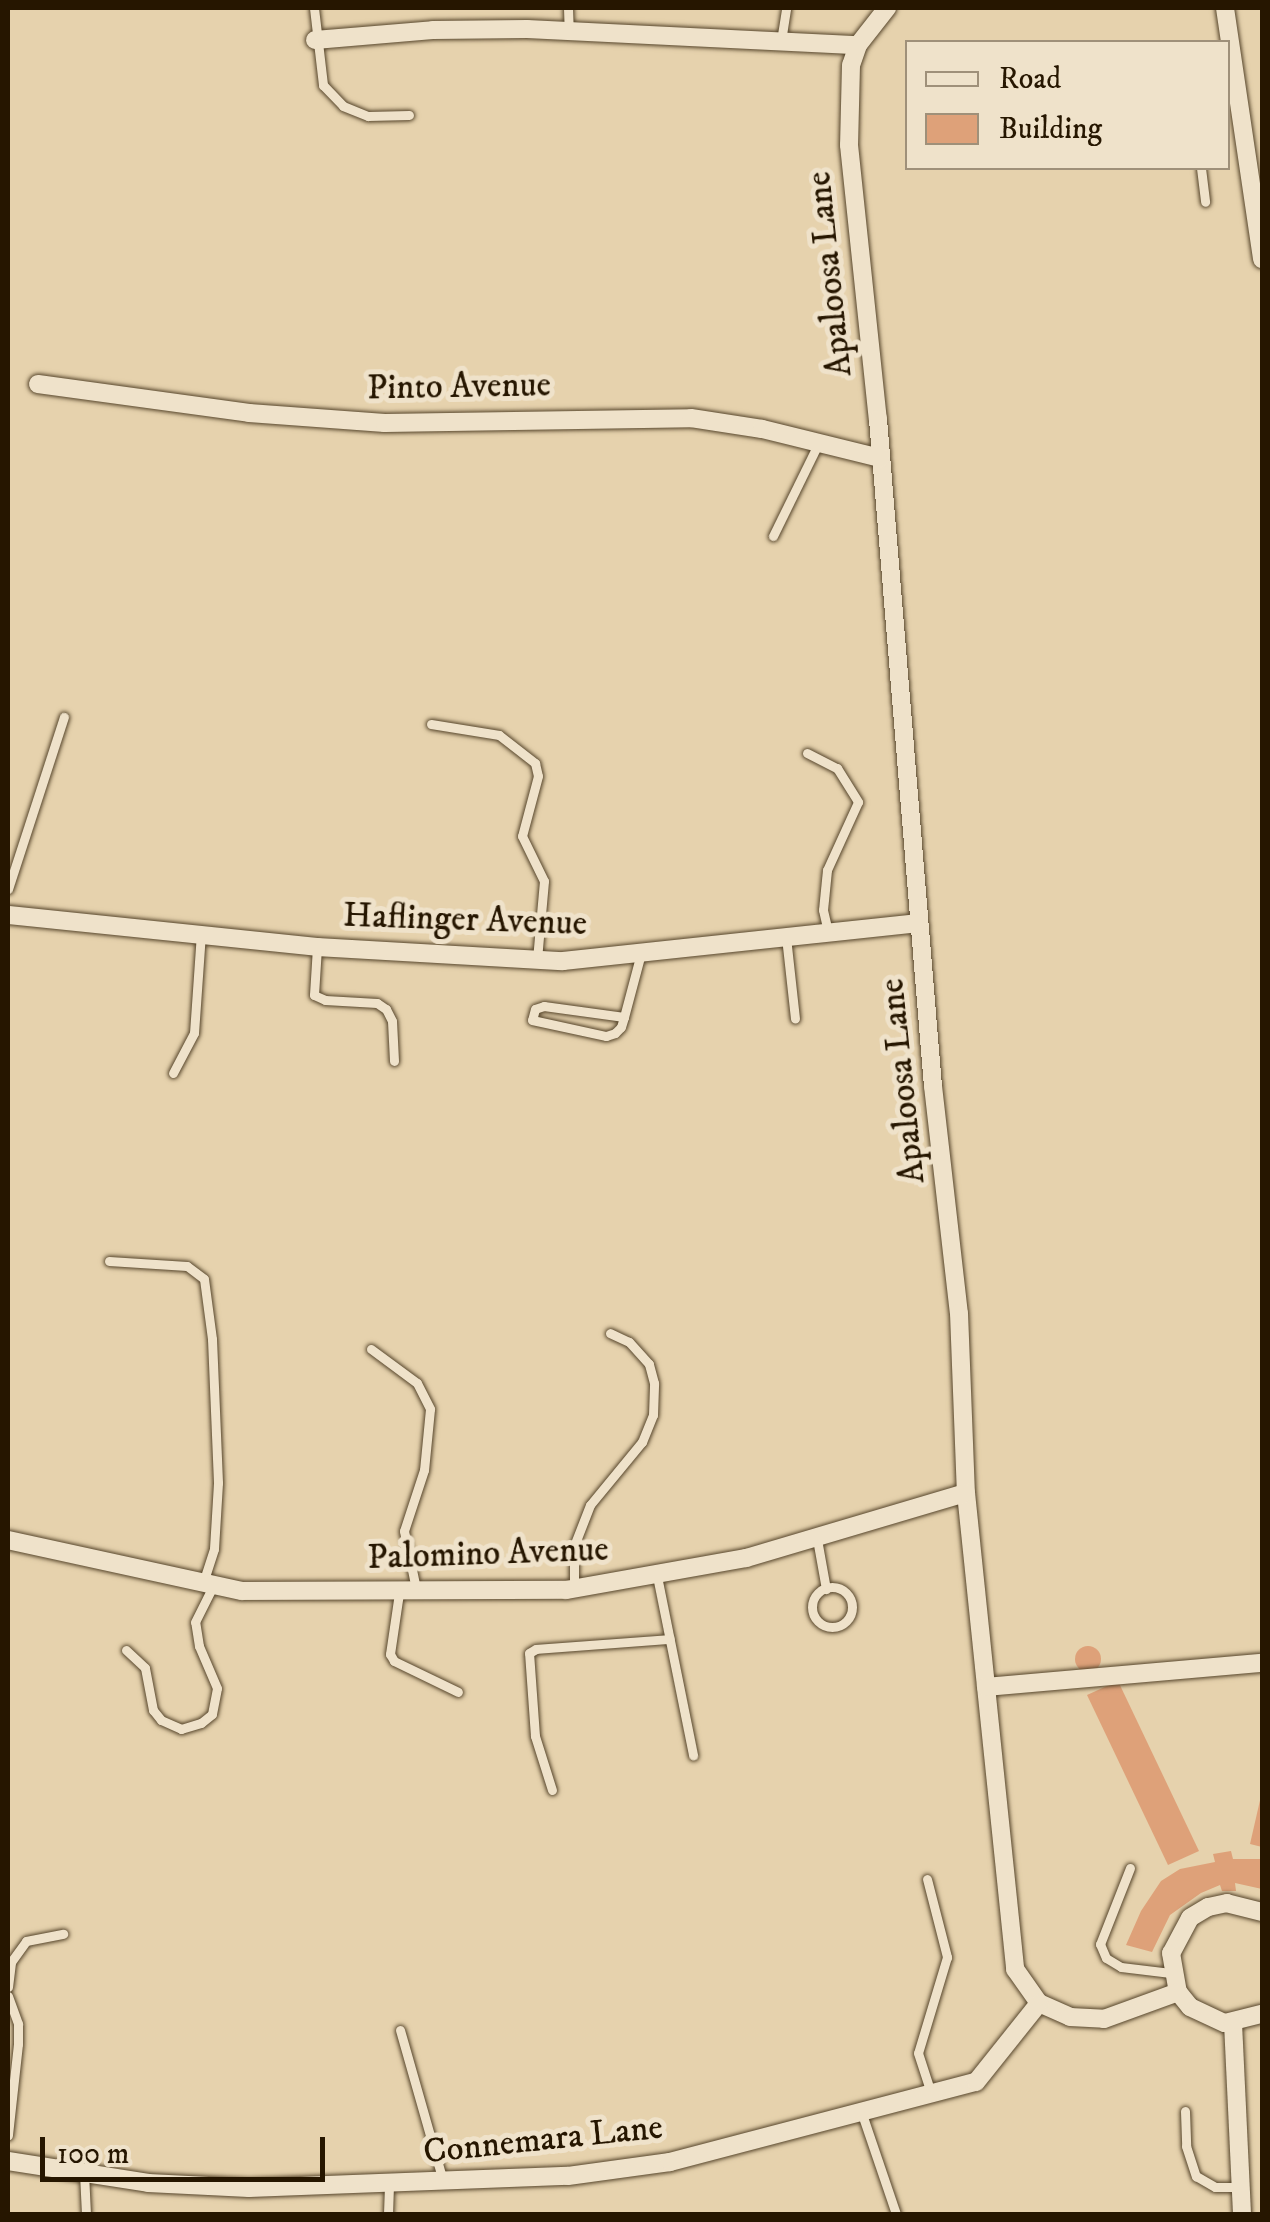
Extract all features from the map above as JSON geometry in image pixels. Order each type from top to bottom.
[{"type":"street","name":"Apaloosa Lane","points":[[887,8],[858,45],[851,65],[849,145],[919,922],[959,1313],[966,1493],[1015,1970],[1039,2003]]},
{"type":"street","points":[[1225,8],[1228,40]]},
{"type":"street","points":[[314,40],[433,30],[568,30],[858,45]]},
{"type":"street","points":[[1230,57],[1262,259]]},
{"type":"street","name":"Pinto Avenue","points":[[38,384],[249,413],[384,423],[691,418],[880,458]]},
{"type":"street","name":"Haflinger Avenue","points":[[8,914],[317,946],[538,959],[640,953],[919,922]]},
{"type":"street","name":"Palomino Avenue","points":[[8,1540],[242,1591],[574,1589],[657,1576],[817,1539],[966,1493]]},
{"type":"street","points":[[986,1686],[1262,1663]]},
{"type":"street","points":[[1262,1912],[1228,1902],[1190,1918],[1171,1953],[1171,1973],[1178,1992],[1206,2018],[1234,2023],[1262,2014]]},
{"type":"street","points":[[1039,2003],[1070,2017],[1104,2018],[1178,1992]]},
{"type":"street","name":"Connemara Lane","points":[[8,2161],[148,2183],[250,2188],[444,2184],[568,2176],[670,2162],[932,2096],[980,2079],[1039,2003]]},
{"type":"street","points":[[1234,2023],[1242,2214]]},
{"type":"lane","points":[[314,8],[314,40],[323,85],[344,106],[368,116],[409,115]]},
{"type":"lane","points":[[568,8],[568,30]]},
{"type":"lane","points":[[781,41],[786,8]]},
{"type":"lane","points":[[1201,170],[1205,202]]},
{"type":"lane","points":[[773,536],[818,444]]},
{"type":"lane","points":[[8,889],[64,717]]},
{"type":"lane","points":[[431,724],[499,734],[535,763],[538,776],[522,836],[544,881],[538,959]]},
{"type":"lane","points":[[807,753],[838,768],[858,802],[827,870],[823,910],[828,932]]},
{"type":"lane","points":[[173,1073],[194,1033],[201,934]]},
{"type":"lane","points":[[786,937],[795,1019]]},
{"type":"lane","points":[[317,946],[314,995],[325,1000],[377,1003],[386,1009],[392,1020],[394,1061]]},
{"type":"lane","points":[[624,1017],[544,1006],[535,1010],[532,1020],[606,1036],[621,1027],[624,1017],[640,953]]},
{"type":"lane","points":[[109,1262],[187,1266],[204,1279],[207,1290],[218,1483],[214,1549],[208,1584],[195,1622],[199,1646],[217,1688],[212,1714],[201,1724],[181,1729],[161,1720],[153,1710],[145,1668],[126,1650]]},
{"type":"lane","points":[[574,1589],[574,1546],[590,1505],[642,1442],[653,1415],[654,1383],[649,1364],[629,1342],[610,1333]]},
{"type":"lane","points":[[371,1349],[417,1383],[430,1409],[424,1470],[404,1532],[408,1593],[390,1654],[394,1662],[458,1692]]},
{"type":"lane","points":[[817,1539],[826,1589]]},
{"type":"lane","points":[[657,1576],[693,1755]]},
{"type":"lane","points":[[826,1589],[843,1590],[852,1605],[852,1614],[839,1626],[822,1624],[816,1618],[814,1601],[826,1589]]},
{"type":"lane","points":[[552,1790],[535,1736],[529,1653],[536,1649],[670,1639]]},
{"type":"lane","points":[[1130,1868],[1100,1944],[1106,1958],[1121,1967],[1171,1973]]},
{"type":"lane","points":[[927,1879],[946,1957],[918,2054],[932,2096]]},
{"type":"lane","points":[[8,1987],[12,1962],[26,1941],[63,1934]]},
{"type":"lane","points":[[8,1996],[18,2024],[18,2044],[8,2135]]},
{"type":"lane","points":[[400,2030],[444,2184]]},
{"type":"lane","points":[[1185,2111],[1188,2160],[1196,2176],[1215,2187],[1242,2188]]},
{"type":"lane","points":[[862,2114],[896,2214]]},
{"type":"lane","points":[[84,2173],[86,2214]]},
{"type":"lane","points":[[388,2214],[389,2186]]},
{"type":"building","points":[[1088,1646],[1097,1650],[1101,1659],[1097,1668],[1088,1672],[1079,1668],[1075,1659],[1079,1650]]},
{"type":"building","points":[[1118,1681],[1199,1851],[1168,1865],[1087,1695]]},
{"type":"building","points":[[1262,1796],[1262,1847],[1250,1844]]},
{"type":"building","points":[[1231,1851],[1233,1859],[1262,1859],[1262,1889],[1235,1883],[1236,1891],[1222,1891],[1220,1885],[1170,1915],[1152,1952],[1126,1945],[1141,1911],[1161,1881],[1180,1869],[1215,1862],[1213,1854]]}]
